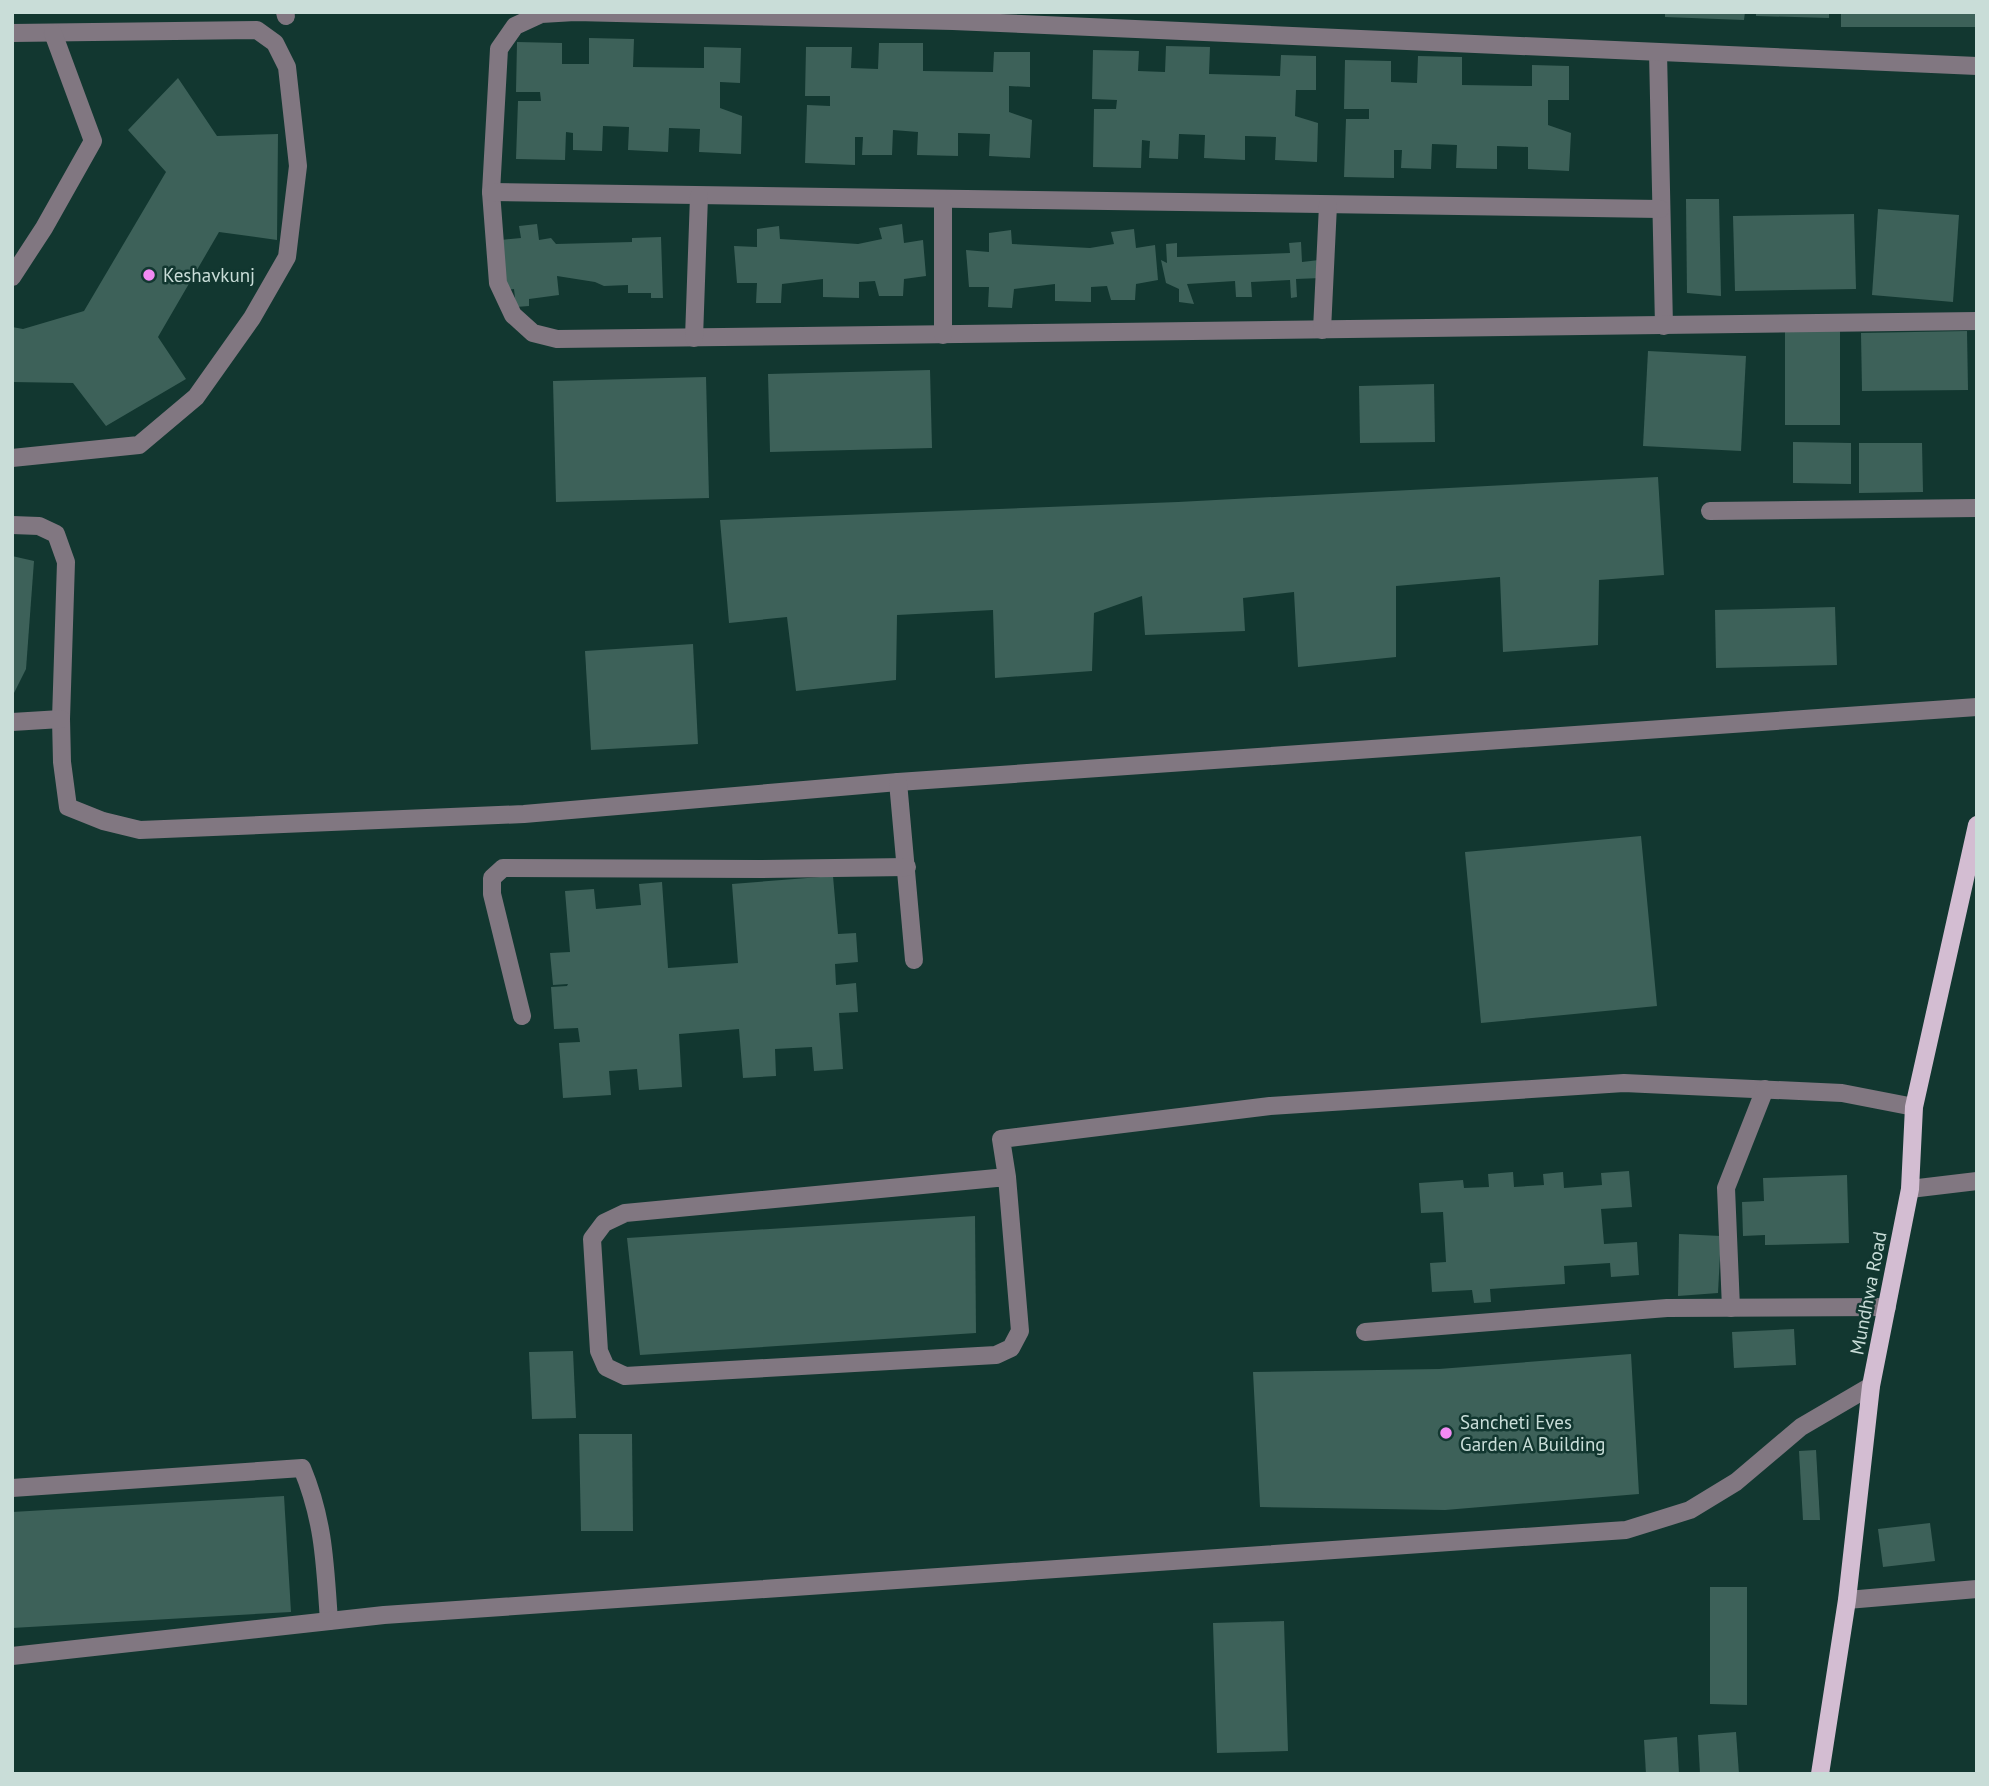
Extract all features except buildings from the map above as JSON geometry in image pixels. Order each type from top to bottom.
[{"type":"main road","name":"Mundhwa Road","points":[[1820,1774],[1847,1600],[1871,1386],[1910,1189],[1914,1107],[1977,825]]},
{"type":"street","points":[[1977,66],[887,16],[575,12],[541,14],[515,26],[499,48],[491,192],[498,283],[513,315],[533,332],[557,339],[1977,321]]},
{"type":"street","points":[[12,33],[257,30],[275,43],[287,67],[298,166],[287,257],[252,318],[196,397],[139,445],[12,458]]},
{"type":"street","points":[[12,277],[44,228],[93,141],[53,33]]},
{"type":"street","points":[[1658,52],[1664,326]]},
{"type":"street","points":[[491,192],[1660,209]]},
{"type":"street","points":[[694,338],[699,196]]},
{"type":"street","points":[[943,199],[943,335]]},
{"type":"street","points":[[1322,330],[1328,205]]},
{"type":"street","points":[[1710,511],[1977,508]]},
{"type":"street","points":[[12,525],[39,526],[56,534],[66,562],[61,719],[62,762],[68,807],[103,821],[139,830],[524,814],[898,782],[1977,707]]},
{"type":"street","points":[[12,722],[61,719]]},
{"type":"street","points":[[898,782],[914,960]]},
{"type":"street","points":[[522,1016],[492,894],[492,878],[503,868],[760,870],[906,867]]},
{"type":"street","points":[[1007,1178],[625,1213],[604,1223],[592,1239],[599,1351],[606,1367],[625,1376],[996,1355],[1011,1348],[1020,1331],[1007,1178],[1001,1139],[1270,1106],[1624,1083],[1842,1093],[1914,1107]]},
{"type":"street","points":[[1731,1308],[1726,1188],[1765,1089]]},
{"type":"street","points":[[1910,1189],[1977,1181]]},
{"type":"street","points":[[1365,1332],[1667,1308],[1887,1307]]},
{"type":"street","points":[[12,1656],[384,1615],[1626,1530],[1690,1510],[1736,1482],[1801,1427],[1871,1386]]},
{"type":"street","points":[[12,1488],[302,1468],[314,1498],[321,1529],[329,1621]]},
{"type":"street","points":[[1847,1600],[1977,1589]]},
{"type":"place","name":"Keshavkunj","points":[[149,275]]},
{"type":"place","name":"Sancheti Eves Garden A Building","points":[[1446,1433]]}]
